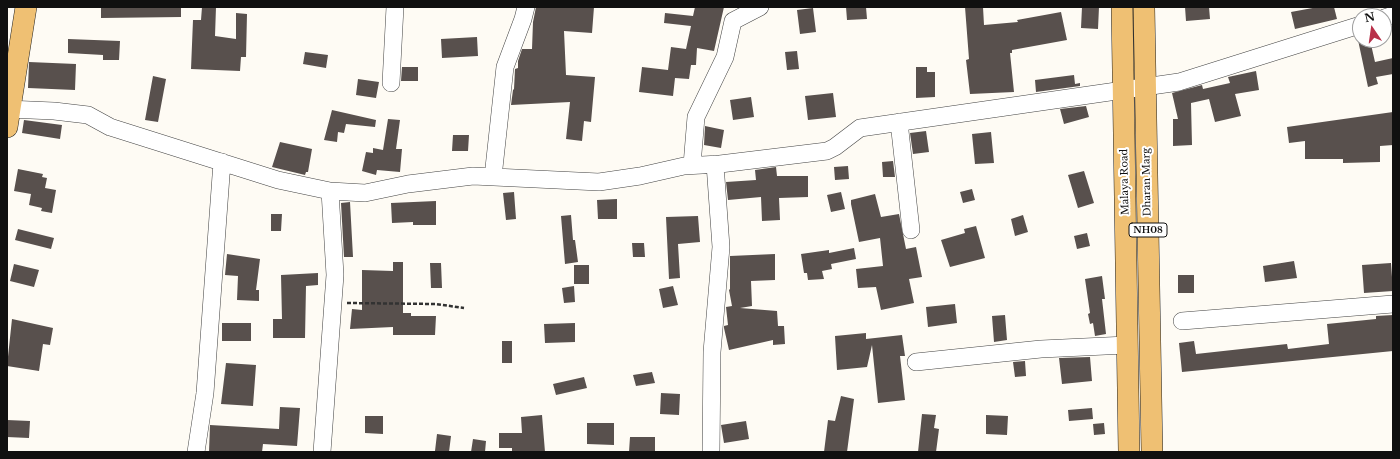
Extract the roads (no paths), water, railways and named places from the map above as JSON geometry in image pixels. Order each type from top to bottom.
[{"type":"main road","points":[[8,115],[26,7]]},
{"type":"main road","name":"Malaya Road","points":[[1122,7],[1129,452]]},
{"type":"main road","name":"Dharan Marg","points":[[1144,7],[1152,452]]},
{"type":"street","points":[[391,83],[395,7]]},
{"type":"street","points":[[493,177],[505,67],[526,7]]},
{"type":"street","points":[[692,165],[696,117],[725,57],[733,21],[760,7]]},
{"type":"street","points":[[8,115],[54,110],[88,115],[110,127],[278,180],[330,191],[364,193],[408,184],[473,176],[599,182],[640,176],[692,165],[715,164],[828,151],[835,148],[860,128],[974,112],[1123,88],[1179,82],[1352,28]]},
{"type":"street","points":[[899,122],[911,230]]},
{"type":"street","points":[[196,452],[205,393],[222,162]]},
{"type":"street","points":[[711,452],[712,352],[721,247],[715,164]]},
{"type":"street","points":[[322,452],[335,275],[330,191]]},
{"type":"street","points":[[1182,321],[1393,304]]},
{"type":"street","points":[[916,362],[1041,348],[1127,345]]}]
